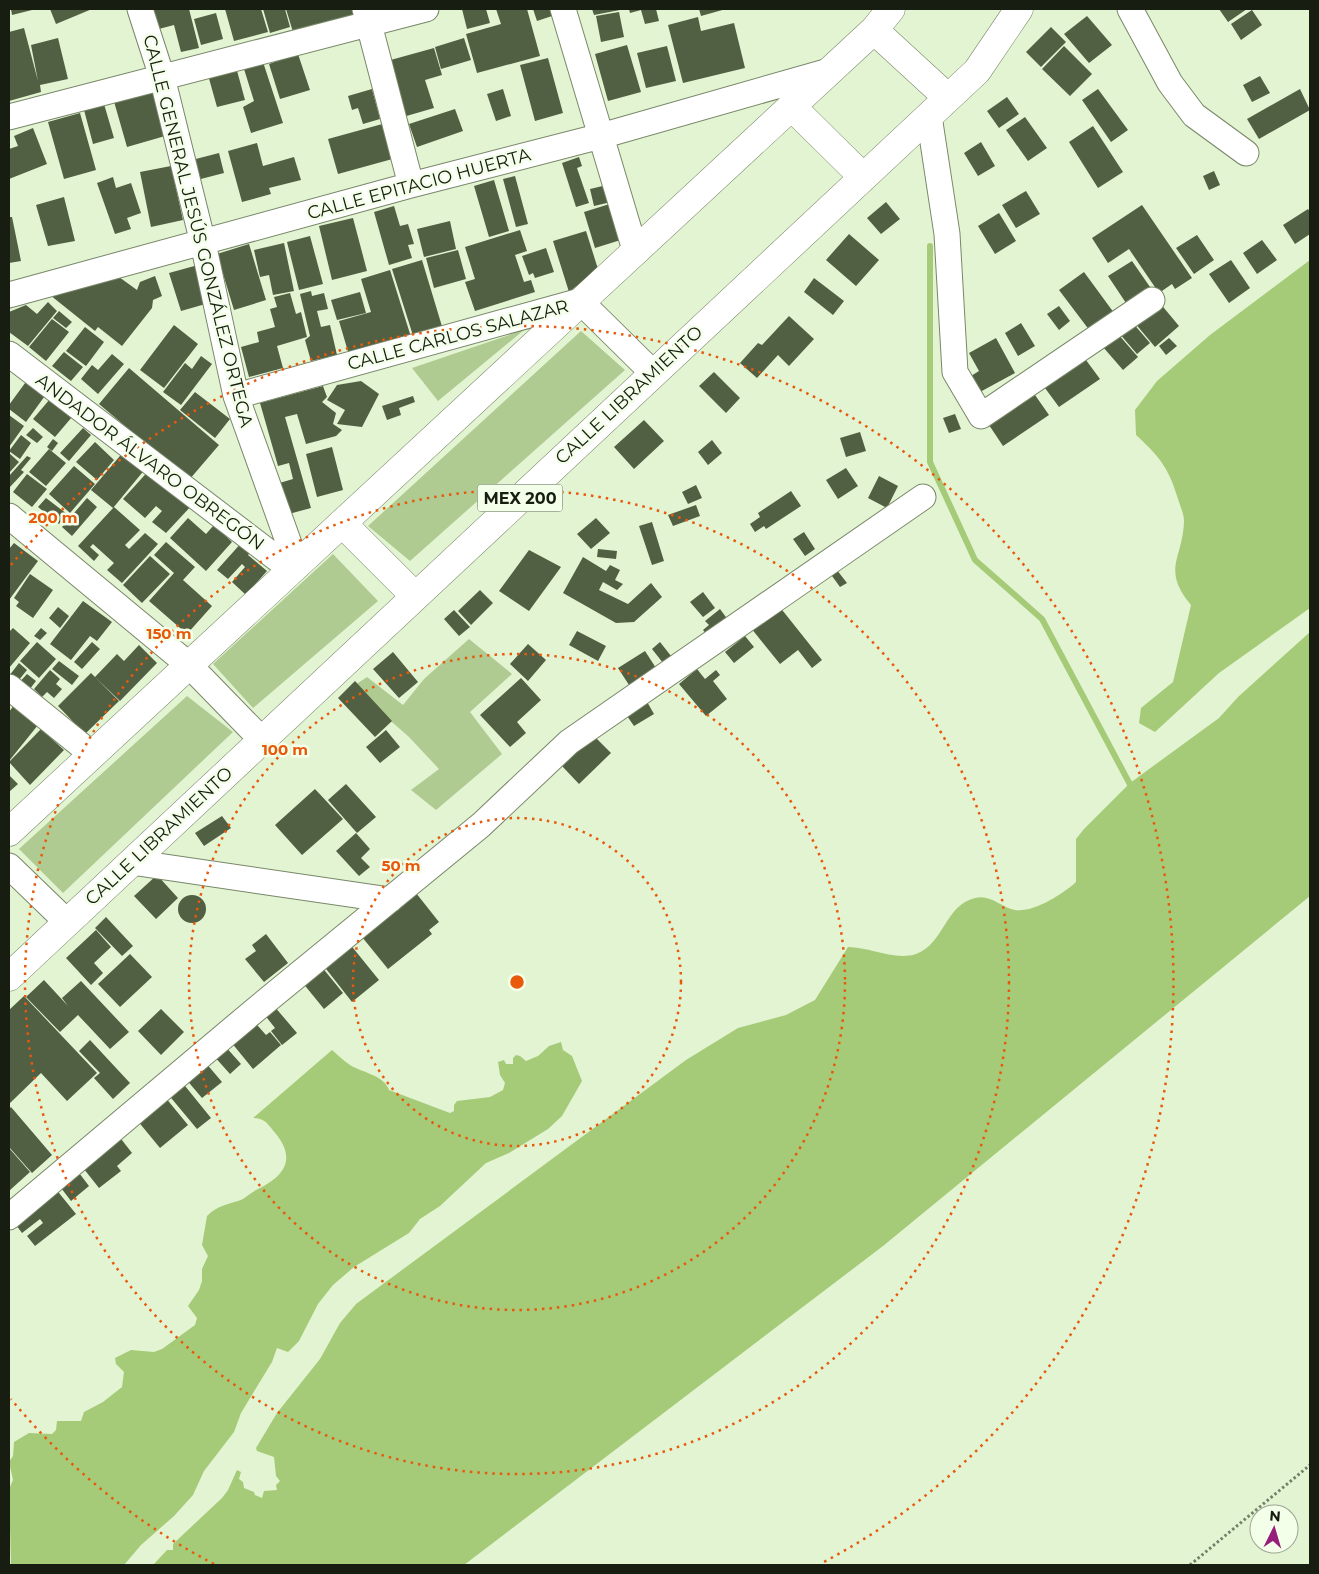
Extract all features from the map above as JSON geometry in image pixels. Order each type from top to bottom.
[{"type":"highway","points":[[9,832],[874,30],[891,9]]},
{"type":"highway","name":"CALLE LIBRAMIENTO","points":[[9,977],[977,71],[1019,9]]},
{"type":"highway","points":[[874,30],[938,107]]},
{"type":"highway","points":[[791,106],[863,177]]},
{"type":"highway","points":[[342,523],[415,596]]},
{"type":"street","name":"CALLE GENERAL JESÚS GONZÁLEZ ORTEGA","points":[[140,9],[162,77],[203,243],[236,396],[294,568]]},
{"type":"street","points":[[9,117],[162,77],[367,16],[426,9]]},
{"type":"street","points":[[563,9],[635,250]]},
{"type":"street","points":[[1130,9],[1170,83],[1194,115],[1246,152]]},
{"type":"street","points":[[367,16],[411,185]]},
{"type":"street","name":"CALLE EPITACIO HUERTA","points":[[9,295],[411,185],[601,136],[829,71]]},
{"type":"street","points":[[938,107],[955,372],[981,416],[1152,300]]},
{"type":"street","name":"CALLE CARLOS SALAZAR","points":[[236,396],[580,301],[653,373]]},
{"type":"street","name":"ANDADOR ÁLVARO OBREGÓN","points":[[9,354],[294,568]]},
{"type":"street","points":[[9,1217],[254,1011],[481,825],[569,742],[923,498]]},
{"type":"street","points":[[9,516],[189,666],[262,740]]},
{"type":"street","points":[[9,687],[93,755]]},
{"type":"street","points":[[131,862],[390,900]]},
{"type":"street","points":[[9,866],[67,922]]},
{"type":"path","points":[[1190,1565],[1310,1465]]},
{"type":"shaded area","points":[[1310,260],[1310,608],[1219,673],[1155,732],[1139,723],[1141,708],[1173,682],[1191,605],[1182,593],[1175,573],[1183,534],[1184,521],[1182,512],[1172,481],[1164,465],[1136,435],[1135,410],[1157,381],[1210,335]]},
{"type":"shaded area","points":[[524,330],[438,401],[412,368]]},
{"type":"shaded area","points":[[581,331],[625,370],[410,561],[368,526]]},
{"type":"shaded area","points":[[333,554],[378,601],[253,708],[213,664]]},
{"type":"shaded area","points":[[1310,632],[1310,896],[883,1246],[464,1565],[153,1565],[167,1550],[173,1550],[173,1544],[222,1498],[228,1490],[237,1470],[241,1472],[239,1479],[243,1482],[244,1488],[254,1492],[255,1495],[262,1498],[264,1491],[277,1490],[276,1485],[280,1481],[276,1476],[274,1457],[257,1451],[256,1448],[277,1413],[320,1359],[340,1323],[356,1304],[686,1060],[738,1028],[786,1015],[815,1000],[848,947],[899,956],[916,954],[933,942],[957,908],[965,902],[981,897],[991,899],[1015,910],[1022,910],[1039,906],[1064,892],[1076,882],[1076,839],[1084,829],[1130,783],[1219,718],[1238,697]]},
{"type":"shaded area","points":[[469,639],[512,674],[470,712],[502,754],[436,810],[411,790],[439,769],[409,737],[352,687],[367,677],[403,705],[424,679]]},
{"type":"shaded area","points":[[187,696],[233,732],[63,893],[19,849]]},
{"type":"shaded area","points":[[561,1042],[563,1050],[572,1056],[582,1081],[562,1116],[548,1129],[509,1153],[486,1163],[440,1206],[420,1219],[409,1233],[354,1267],[333,1285],[318,1304],[299,1341],[288,1352],[277,1348],[272,1362],[241,1413],[234,1432],[204,1471],[193,1495],[174,1516],[141,1545],[124,1565],[11,1565],[9,1489],[13,1480],[9,1462],[13,1456],[14,1442],[29,1433],[52,1434],[56,1430],[57,1421],[81,1421],[84,1412],[103,1402],[122,1387],[124,1372],[116,1364],[115,1358],[131,1350],[154,1352],[162,1349],[195,1325],[197,1318],[188,1306],[199,1290],[202,1281],[202,1269],[208,1256],[202,1245],[207,1216],[227,1204],[241,1200],[267,1184],[280,1173],[286,1160],[286,1152],[276,1134],[261,1119],[253,1118],[332,1050],[350,1065],[383,1081],[389,1090],[450,1113],[454,1111],[454,1105],[457,1101],[490,1097],[503,1090],[505,1083],[500,1075],[498,1062],[504,1060],[506,1064],[513,1064],[513,1058],[516,1055],[526,1061],[538,1056],[549,1046]]},
{"type":"building","points":[[11,9],[36,9],[12,15]]},
{"type":"building","points":[[50,9],[92,9],[56,24]]},
{"type":"building","points":[[149,9],[189,9],[199,48],[181,52],[174,25],[155,30]]},
{"type":"building","points":[[225,9],[261,9],[268,32],[234,41]]},
{"type":"building","points":[[263,9],[285,9],[290,27],[270,33]]},
{"type":"building","points":[[286,9],[359,9],[360,13],[293,32]]},
{"type":"building","points":[[462,9],[486,9],[490,23],[467,29]]},
{"type":"building","points":[[496,9],[527,9],[540,56],[477,73],[466,34],[501,24]]},
{"type":"building","points":[[533,9],[550,9],[552,16],[537,21]]},
{"type":"building","points":[[592,9],[620,9],[620,10],[594,15]]},
{"type":"building","points":[[629,9],[656,9],[659,21],[645,24],[641,10],[630,13]]},
{"type":"building","points":[[699,9],[726,9],[701,16]]},
{"type":"building","points":[[1219,9],[1247,9],[1228,22]]},
{"type":"building","points":[[1252,10],[1262,25],[1241,40],[1231,24]]},
{"type":"building","points":[[619,12],[624,37],[601,42],[596,16]]},
{"type":"building","points":[[216,13],[223,39],[201,45],[194,19]]},
{"type":"building","points":[[1087,16],[1112,45],[1089,63],[1064,34]]},
{"type":"building","points":[[698,17],[701,31],[734,23],[745,68],[683,83],[668,25]]},
{"type":"building","points":[[1051,27],[1066,42],[1041,67],[1026,52]]},
{"type":"building","points":[[24,28],[38,81],[31,45],[58,38],[68,79],[40,85],[41,92],[9,101],[9,32]]},
{"type":"building","points":[[464,38],[471,60],[441,69],[435,47]]},
{"type":"building","points":[[627,45],[641,92],[608,101],[595,54]]},
{"type":"building","points":[[667,46],[676,81],[646,88],[637,53]]},
{"type":"building","points":[[1064,46],[1092,74],[1070,96],[1042,69]]},
{"type":"building","points":[[434,48],[442,75],[425,80],[434,108],[403,117],[387,61]]},
{"type":"building","points":[[298,54],[310,90],[280,99],[269,64]]},
{"type":"building","points":[[548,58],[563,113],[535,121],[520,65]]},
{"type":"building","points":[[263,62],[283,123],[251,133],[243,107],[254,101],[244,69]]},
{"type":"building","points":[[236,67],[245,100],[217,107],[208,75]]},
{"type":"building","points":[[1260,76],[1270,93],[1252,102],[1243,85]]},
{"type":"building","points":[[158,85],[172,134],[127,147],[113,98]]},
{"type":"building","points":[[372,89],[380,119],[363,124],[358,108],[352,110],[348,96]]},
{"type":"building","points":[[503,89],[511,116],[496,121],[487,94]]},
{"type":"building","points":[[1098,89],[1128,130],[1111,142],[1082,100]]},
{"type":"building","points":[[1300,89],[1310,110],[1259,139],[1247,119]]},
{"type":"building","points":[[1007,97],[1019,114],[999,128],[987,111]]},
{"type":"building","points":[[104,104],[114,138],[93,144],[84,110]]},
{"type":"building","points":[[455,109],[463,131],[417,147],[409,124]]},
{"type":"building","points":[[80,113],[96,170],[64,179],[48,122]]},
{"type":"building","points":[[1025,117],[1047,148],[1028,161],[1006,130]]},
{"type":"building","points":[[386,123],[396,158],[338,174],[328,139]]},
{"type":"building","points":[[1093,126],[1123,172],[1098,188],[1069,142]]},
{"type":"building","points":[[33,128],[47,164],[9,179],[9,149],[18,146],[14,136]]},
{"type":"building","points":[[981,142],[995,166],[978,176],[964,153]]},
{"type":"building","points":[[257,143],[263,166],[294,157],[301,180],[269,188],[271,194],[242,202],[228,151]]},
{"type":"building","points":[[219,153],[224,173],[193,181],[188,161]]},
{"type":"building","points":[[579,157],[582,166],[577,168],[589,203],[576,207],[562,163]]},
{"type":"building","points":[[171,166],[183,220],[151,227],[140,172]]},
{"type":"building","points":[[1214,171],[1220,185],[1209,190],[1203,176]]},
{"type":"building","points":[[515,176],[528,224],[516,227],[503,179]]},
{"type":"building","points":[[113,177],[116,188],[131,183],[141,213],[127,218],[131,229],[115,234],[97,183]]},
{"type":"building","points":[[494,180],[509,231],[489,237],[474,186]]},
{"type":"building","points":[[607,185],[611,202],[594,206],[590,189]]},
{"type":"building","points":[[1026,191],[1040,214],[1016,228],[1002,205]]},
{"type":"building","points":[[64,197],[75,241],[48,246],[36,205]]},
{"type":"building","points":[[616,202],[627,238],[595,248],[584,212]]},
{"type":"building","points":[[886,202],[900,219],[881,234],[867,218]]},
{"type":"building","points":[[1142,205],[1192,278],[1175,289],[1172,284],[1159,293],[1129,249],[1108,263],[1092,238]]},
{"type":"building","points":[[394,206],[400,226],[408,224],[414,244],[408,245],[412,258],[389,265],[374,212]]},
{"type":"building","points":[[1308,209],[1310,212],[1310,234],[1295,244],[1283,225]]},
{"type":"building","points":[[999,213],[1016,241],[995,254],[978,226]]},
{"type":"building","points":[[9,217],[12,217],[21,261],[9,263]]},
{"type":"building","points":[[353,218],[367,271],[332,280],[319,226]]},
{"type":"building","points":[[450,221],[456,249],[424,257],[417,229]]},
{"type":"building","points":[[520,230],[527,251],[515,255],[524,282],[531,280],[535,292],[475,311],[465,282],[475,279],[465,247]]},
{"type":"building","points":[[586,231],[598,269],[569,292],[553,241]]},
{"type":"building","points":[[849,234],[879,260],[856,286],[826,260]]},
{"type":"building","points":[[1197,235],[1214,260],[1194,274],[1176,248]]},
{"type":"building","points":[[310,236],[323,284],[299,290],[287,242]]},
{"type":"building","points":[[1262,240],[1277,260],[1257,274],[1243,253]]},
{"type":"building","points":[[284,243],[294,291],[273,295],[269,275],[260,277],[254,250]]},
{"type":"building","points":[[249,244],[266,300],[234,310],[217,254]]},
{"type":"building","points":[[546,248],[554,272],[535,278],[533,273],[529,275],[522,256]]},
{"type":"building","points":[[458,250],[466,279],[434,288],[426,258]]},
{"type":"building","points":[[422,260],[444,333],[415,342],[392,269]]},
{"type":"building","points":[[1231,260],[1250,288],[1229,303],[1209,274]]},
{"type":"building","points":[[1132,261],[1150,287],[1126,303],[1108,276]]},
{"type":"building","points":[[198,265],[209,303],[181,311],[169,273]]},
{"type":"building","points":[[390,270],[411,337],[349,355],[339,321],[371,312],[361,279]]},
{"type":"building","points":[[1084,272],[1117,317],[1093,335],[1059,290]]},
{"type":"building","points":[[155,276],[162,296],[153,300],[152,308],[122,346],[98,327],[95,331],[50,295],[119,277],[137,290],[140,282]]},
{"type":"building","points":[[814,278],[844,301],[833,315],[804,292]]},
{"type":"building","points":[[311,291],[312,296],[324,293],[328,309],[317,311],[321,327],[330,325],[337,355],[311,361],[305,340],[310,336],[300,294]]},
{"type":"building","points":[[360,292],[366,313],[337,320],[331,300]]},
{"type":"building","points":[[290,293],[296,314],[301,312],[307,337],[277,346],[283,368],[249,377],[241,347],[259,342],[257,332],[275,327],[270,309],[277,307],[274,297]]},
{"type":"building","points":[[48,302],[57,311],[28,346],[9,332],[9,312],[26,305],[37,314]]},
{"type":"building","points":[[1159,302],[1179,326],[1155,347],[1134,322]]},
{"type":"building","points":[[1059,306],[1070,321],[1059,330],[1047,314]]},
{"type":"building","points":[[59,311],[72,322],[66,328],[53,318]]},
{"type":"building","points":[[789,316],[814,339],[789,366],[778,355],[757,378],[740,363],[758,343],[762,345]]},
{"type":"building","points":[[52,319],[69,332],[46,361],[29,347]]},
{"type":"building","points":[[1132,322],[1150,343],[1137,354],[1119,333]]},
{"type":"building","points":[[1021,323],[1035,346],[1018,356],[1005,333]]},
{"type":"building","points":[[174,325],[198,344],[164,388],[140,370]]},
{"type":"building","points":[[85,327],[104,342],[86,366],[66,351]]},
{"type":"building","points":[[1118,334],[1138,357],[1123,370],[1103,347]]},
{"type":"building","points":[[996,338],[1015,373],[980,392],[971,376],[979,371],[969,353]]},
{"type":"building","points":[[1169,338],[1177,346],[1166,355],[1159,346]]},
{"type":"building","points":[[64,352],[83,367],[71,381],[52,366]]},
{"type":"building","points":[[112,354],[124,364],[98,394],[81,379],[92,365],[98,370]]},
{"type":"building","points":[[201,356],[212,364],[181,405],[163,392],[185,363],[192,369]]},
{"type":"building","points":[[1083,356],[1100,379],[1059,407],[1042,384]]},
{"type":"building","points":[[129,368],[219,445],[189,480],[99,404]]},
{"type":"building","points":[[714,372],[740,398],[726,413],[699,386]]},
{"type":"building","points":[[28,379],[47,393],[26,422],[9,409],[9,405]]},
{"type":"building","points":[[361,381],[379,394],[362,427],[337,424],[345,410],[327,400],[337,385]]},
{"type":"building","points":[[323,386],[327,397],[322,402],[336,413],[333,424],[342,430],[336,436],[306,444],[297,414],[285,417],[311,508],[285,515],[276,484],[293,479],[289,463],[278,466],[260,403]]},
{"type":"building","points":[[195,392],[230,419],[215,438],[180,410]]},
{"type":"building","points":[[1035,395],[1049,415],[1003,446],[989,425]]},
{"type":"building","points":[[413,396],[415,402],[399,408],[401,415],[387,420],[382,406]]},
{"type":"building","points":[[50,399],[72,417],[55,437],[33,419]]},
{"type":"building","points":[[955,414],[961,429],[949,433],[943,418]]},
{"type":"building","points":[[9,415],[24,426],[9,447]]},
{"type":"building","points":[[644,420],[664,441],[634,469],[614,447]]},
{"type":"building","points":[[33,428],[43,437],[37,443],[26,435]]},
{"type":"building","points":[[83,428],[91,435],[69,461],[60,453]]},
{"type":"building","points":[[860,432],[866,451],[846,457],[840,438]]},
{"type":"building","points":[[21,435],[31,443],[20,459],[9,451]]},
{"type":"building","points":[[53,439],[58,443],[52,451],[47,447]]},
{"type":"building","points":[[712,440],[722,453],[708,465],[698,452]]},
{"type":"building","points":[[95,442],[114,460],[97,480],[76,462]]},
{"type":"building","points":[[332,447],[343,490],[317,497],[306,454]]},
{"type":"building","points":[[49,449],[66,463],[46,486],[29,472]]},
{"type":"building","points":[[125,450],[146,468],[113,508],[91,490]]},
{"type":"building","points":[[9,453],[19,462],[9,473]]},
{"type":"building","points":[[27,456],[31,458],[21,470],[24,472],[10,487],[9,476]]},
{"type":"building","points":[[74,466],[95,484],[70,513],[49,494]]},
{"type":"building","points":[[152,467],[193,504],[166,533],[152,522],[162,511],[156,506],[145,518],[123,499]]},
{"type":"building","points":[[846,468],[858,486],[838,499],[826,480]]},
{"type":"building","points":[[27,474],[47,489],[32,507],[13,492]]},
{"type":"building","points":[[879,476],[898,486],[887,508],[868,498]]},
{"type":"building","points":[[696,485],[702,498],[688,504],[682,492]]},
{"type":"building","points":[[791,491],[801,506],[766,529],[764,526],[755,532],[750,524],[760,517],[758,513]]},
{"type":"building","points":[[46,498],[67,514],[59,524],[38,507]]},
{"type":"building","points":[[87,498],[97,507],[72,536],[62,527]]},
{"type":"building","points":[[696,505],[700,516],[673,526],[668,515]]},
{"type":"building","points":[[114,507],[140,530],[125,545],[129,549],[145,533],[158,544],[122,583],[107,570],[114,563],[93,544],[90,547],[99,555],[94,561],[78,546]]},
{"type":"building","points":[[188,518],[206,534],[214,525],[232,542],[206,571],[170,538]]},
{"type":"building","points":[[596,518],[610,533],[591,549],[577,534]]},
{"type":"building","points":[[652,522],[664,561],[652,565],[639,526]]},
{"type":"building","points":[[804,532],[815,549],[805,556],[793,539]]},
{"type":"building","points":[[243,541],[253,549],[248,555],[267,571],[246,595],[232,582],[245,567],[242,564],[228,579],[217,570]]},
{"type":"building","points":[[166,542],[195,567],[183,580],[212,606],[187,634],[149,601],[174,573],[154,555]]},
{"type":"building","points":[[14,543],[38,561],[9,600],[9,549]]},
{"type":"building","points":[[598,549],[617,551],[616,559],[597,557]]},
{"type":"building","points":[[529,550],[561,567],[529,611],[499,591]]},
{"type":"building","points":[[150,556],[170,574],[142,603],[123,585]]},
{"type":"building","points":[[583,557],[606,571],[610,565],[620,570],[615,580],[623,584],[617,590],[603,582],[599,590],[628,604],[651,583],[662,597],[634,622],[616,623],[563,593]]},
{"type":"building","points":[[833,565],[847,583],[840,587],[827,569]]},
{"type":"building","points":[[30,574],[53,590],[33,618],[16,606],[19,602],[14,598]]},
{"type":"building","points":[[480,590],[493,603],[471,625],[458,611]]},
{"type":"building","points":[[703,592],[715,608],[703,617],[690,602]]},
{"type":"building","points":[[83,601],[112,622],[97,641],[90,636],[71,660],[50,644]]},
{"type":"building","points":[[779,606],[822,660],[812,668],[798,650],[780,664],[751,628]]},
{"type":"building","points":[[58,607],[69,616],[60,628],[49,618]]},
{"type":"building","points":[[720,609],[731,624],[711,640],[703,630],[709,625],[705,621]]},
{"type":"building","points":[[454,610],[470,627],[459,636],[444,619]]},
{"type":"building","points":[[13,628],[30,643],[9,668],[9,632]]},
{"type":"building","points":[[41,628],[47,633],[40,640],[34,636]]},
{"type":"building","points":[[577,631],[606,646],[598,661],[569,645]]},
{"type":"building","points":[[745,636],[754,647],[734,663],[725,652]]},
{"type":"building","points":[[37,642],[56,659],[39,678],[20,661]]},
{"type":"building","points":[[92,642],[100,649],[82,669],[74,662]]},
{"type":"building","points":[[660,642],[675,661],[667,668],[652,649]]},
{"type":"building","points":[[528,644],[546,660],[528,681],[510,664]]},
{"type":"building","points":[[139,645],[157,663],[120,701],[95,677],[117,654],[124,661]]},
{"type":"building","points":[[645,651],[656,668],[629,685],[618,668]]},
{"type":"building","points":[[393,652],[418,682],[399,698],[373,669]]},
{"type":"building","points":[[59,661],[79,676],[72,685],[52,669]]},
{"type":"building","points":[[19,663],[27,670],[14,686],[9,676]]},
{"type":"building","points":[[697,669],[705,679],[716,670],[720,675],[713,681],[727,699],[706,716],[679,684]]},
{"type":"building","points":[[50,670],[60,679],[56,684],[62,689],[54,698],[47,692],[42,697],[34,689]]},
{"type":"building","points":[[91,673],[119,701],[85,734],[58,706]]},
{"type":"building","points":[[27,674],[36,681],[26,694],[16,686]]},
{"type":"building","points":[[521,678],[541,700],[517,722],[526,733],[510,747],[480,715]]},
{"type":"building","points":[[355,681],[392,721],[375,737],[338,698]]},
{"type":"building","points":[[646,700],[654,714],[634,726],[625,713]]},
{"type":"building","points":[[14,705],[38,725],[9,761],[9,712]]},
{"type":"building","points":[[41,729],[64,750],[30,785],[9,762]]},
{"type":"building","points":[[386,730],[400,747],[380,763],[366,747]]},
{"type":"building","points":[[594,736],[611,753],[579,784],[562,766]]},
{"type":"building","points":[[9,775],[18,784],[9,792]]},
{"type":"building","points":[[346,784],[376,817],[357,833],[328,800]]},
{"type":"building","points":[[315,789],[343,819],[302,855],[275,825]]},
{"type":"building","points":[[222,816],[231,828],[204,846],[195,833]]},
{"type":"building","points":[[356,833],[370,849],[361,858],[370,867],[359,876],[336,851]]},
{"type":"building","points":[[157,875],[178,898],[156,919],[134,896]]},
{"type":"building","points":[[416,893],[439,922],[429,930],[432,934],[388,969],[362,937]]},
{"type":"building","points":[[192,895],[202,899],[206,909],[202,919],[192,923],[182,919],[178,909],[182,899]]},
{"type":"building","points":[[106,917],[133,946],[122,956],[95,928]]},
{"type":"building","points":[[96,930],[111,947],[94,963],[103,973],[91,985],[66,958]]},
{"type":"building","points":[[266,934],[288,963],[264,982],[245,959],[256,951],[252,945]]},
{"type":"building","points":[[349,943],[379,980],[352,1002],[323,965]]},
{"type":"building","points":[[130,954],[152,977],[120,1007],[98,984]]},
{"type":"building","points":[[321,966],[343,993],[324,1009],[302,982]]},
{"type":"building","points":[[44,980],[68,1006],[62,998],[81,981],[129,1032],[110,1049],[78,1015],[60,1032],[26,997]]},
{"type":"building","points":[[24,996],[97,1073],[67,1101],[41,1073],[9,1104],[9,1010]]},
{"type":"building","points":[[274,1006],[297,1033],[282,1045],[271,1031],[275,1028],[264,1014]]},
{"type":"building","points":[[161,1009],[184,1032],[161,1055],[138,1031]]},
{"type":"building","points":[[250,1017],[266,1035],[270,1032],[281,1045],[253,1069],[231,1042]]},
{"type":"building","points":[[90,1040],[130,1083],[113,1099],[94,1078],[100,1073],[79,1051]]},
{"type":"building","points":[[224,1045],[241,1064],[230,1074],[213,1055]]},
{"type":"building","points":[[205,1062],[222,1082],[202,1098],[185,1078]]},
{"type":"building","points":[[181,1081],[211,1118],[197,1129],[167,1093]]},
{"type":"building","points":[[165,1097],[188,1125],[160,1148],[137,1120]]},
{"type":"building","points":[[11,1107],[52,1155],[32,1173],[9,1147],[9,1109]]},
{"type":"building","points":[[118,1135],[132,1153],[117,1166],[121,1171],[99,1188],[80,1164]]},
{"type":"building","points":[[9,1148],[30,1172],[9,1191]]},
{"type":"building","points":[[76,1169],[89,1186],[71,1201],[58,1184]]},
{"type":"building","points":[[55,1188],[76,1214],[35,1246],[27,1236],[43,1223],[40,1219],[22,1233],[13,1221]]},
{"type":"waterway","points":[[930,246],[930,462],[975,560],[1042,619],[1133,790]]}]
